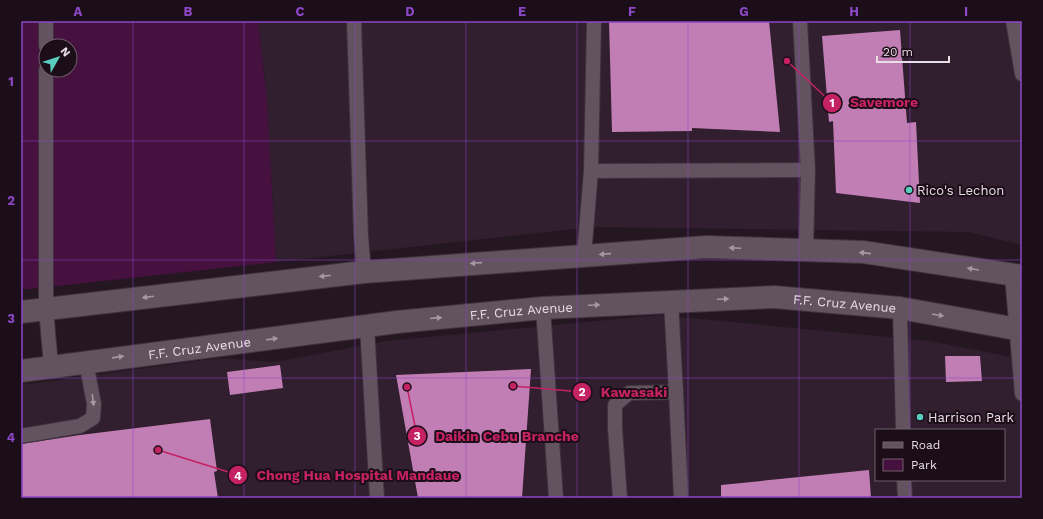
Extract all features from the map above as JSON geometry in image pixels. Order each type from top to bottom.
[{"type":"street","points":[[21,312],[364,272],[706,246],[863,252],[1017,276]]},
{"type":"street","name":"F.F. Cruz Avenue","points":[[21,371],[397,322],[543,308],[671,301],[774,297],[900,308],[1019,329]]},
{"type":"lane","points":[[46,21],[46,38]]},
{"type":"lane","points":[[354,21],[361,236],[364,272]]},
{"type":"lane","points":[[584,256],[591,171],[594,21]]},
{"type":"lane","points":[[800,21],[808,170],[806,250]]},
{"type":"lane","points":[[1013,21],[1022,74]]},
{"type":"lane","points":[[46,78],[46,309],[52,366]]},
{"type":"lane","points":[[591,171],[808,170]]},
{"type":"lane","points":[[1017,276],[1022,394]]},
{"type":"lane","points":[[671,301],[681,498]]},
{"type":"lane","points":[[543,308],[556,498]]},
{"type":"lane","points":[[900,308],[903,429]]},
{"type":"lane","points":[[367,326],[378,498]]},
{"type":"lane","points":[[21,436],[80,426],[93,418],[94,404],[86,362]]},
{"type":"lane","points":[[620,498],[615,428],[615,405],[629,392],[676,392]]},
{"type":"lane","points":[[904,481],[905,498]]},
{"type":"shaded area","points":[[258,21],[1022,21],[1022,245],[968,232],[591,227],[276,262],[267,100]]},
{"type":"shaded area","points":[[659,315],[930,341],[1022,359],[1022,498],[21,498],[21,385],[220,358],[274,362],[387,341]]},
{"type":"green space","points":[[21,21],[258,21],[267,100],[276,262],[21,290]]},
{"type":"building","points":[[609,21],[769,21],[780,132],[692,128],[692,131],[612,132]]},
{"type":"building","points":[[900,30],[907,123],[916,122],[920,203],[836,193],[833,121],[829,122],[822,36]]},
{"type":"building","points":[[945,356],[980,356],[982,381],[946,382]]},
{"type":"building","points":[[280,365],[283,388],[230,395],[227,372]]},
{"type":"building","points":[[531,369],[522,498],[418,498],[396,375]]},
{"type":"building","points":[[210,419],[217,471],[214,472],[218,498],[21,498],[21,444]]},
{"type":"building","points":[[869,470],[871,498],[721,498],[721,485]]},
{"type":"place","name":"Savemore","points":[[787,61]]},
{"type":"place","name":"Rico's Lechon","points":[[909,190]]},
{"type":"place","name":"Kawasaki","points":[[513,386]]},
{"type":"place","name":"Daikin Cebu Branche","points":[[407,387]]},
{"type":"place","name":"Harrison Park","points":[[920,417]]},
{"type":"place","name":"Chong Hua Hospital Mandaue","points":[[158,450]]}]
